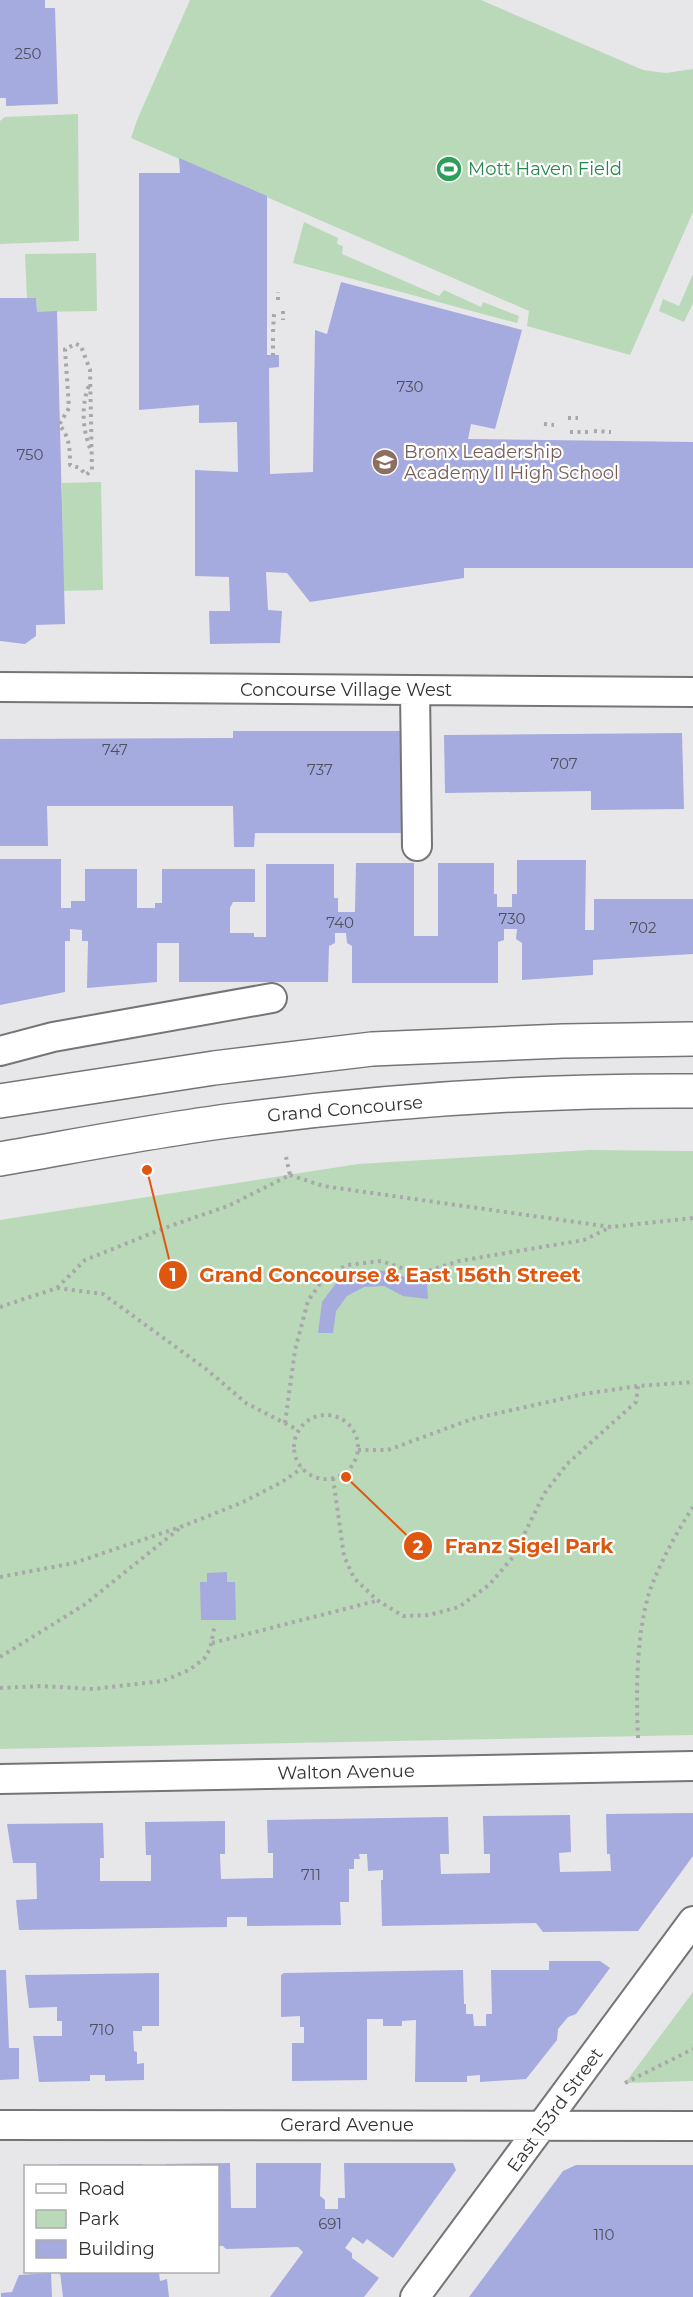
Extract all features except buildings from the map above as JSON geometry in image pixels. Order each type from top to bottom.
[{"type":"main road","points":[[0,1101],[203,1070],[372,1049],[563,1041],[693,1039]]},
{"type":"main road","name":"Grand Concourse","points":[[0,1159],[142,1134],[302,1112],[465,1098],[693,1091]]},
{"type":"street","name":"Concourse Village West","points":[[0,687],[693,692]]},
{"type":"street","points":[[415,690],[417,846]]},
{"type":"street","points":[[0,1051],[53,1037],[272,998]]},
{"type":"street","name":"Walton Avenue","points":[[0,1779],[693,1766]]},
{"type":"street","name":"East 153rd Street","points":[[416,2297],[693,1922]]},
{"type":"street","name":"Gerard Avenue","points":[[0,2125],[693,2126]]},
{"type":"path","points":[[278,292],[278,300]]},
{"type":"path","points":[[283,312],[283,321]]},
{"type":"path","points":[[273,356],[274,314]]},
{"type":"path","points":[[76,344],[81,346],[90,370],[90,382],[92,470],[86,475],[80,468],[70,465],[70,446],[65,430],[59,425],[69,408],[65,349],[76,344]]},
{"type":"path","points":[[568,418],[578,418]]},
{"type":"path","points":[[544,424],[554,425]]},
{"type":"path","points":[[570,432],[588,432]]},
{"type":"path","points":[[594,432],[612,432]]},
{"type":"path","points":[[286,1157],[290,1175]]},
{"type":"path","points":[[57,1288],[86,1260],[170,1226],[228,1206],[290,1175],[323,1186],[611,1227],[693,1218]]},
{"type":"path","points":[[285,1423],[295,1350],[309,1301],[324,1278],[347,1265],[381,1261],[405,1269],[428,1271],[459,1261],[584,1240],[611,1227]]},
{"type":"path","points":[[0,1307],[57,1288],[103,1294],[206,1369],[246,1403],[298,1430]]},
{"type":"path","points":[[358,1450],[388,1450],[472,1419],[584,1394],[638,1386],[693,1382]]},
{"type":"path","points":[[333,1479],[344,1556],[354,1578],[377,1600],[403,1616],[429,1616],[459,1607],[489,1585],[513,1557],[544,1494],[567,1464],[636,1402],[638,1386]]},
{"type":"path","points":[[326,1415],[337,1417],[354,1430],[358,1450],[350,1468],[333,1479],[313,1477],[297,1462],[294,1441],[298,1430],[306,1422],[315,1416],[326,1415]]},
{"type":"path","points":[[0,1577],[74,1563],[183,1526],[241,1503],[282,1482],[302,1468]]},
{"type":"path","points":[[638,1739],[636,1696],[639,1652],[650,1591],[667,1552],[693,1507]]},
{"type":"path","points":[[0,1656],[84,1605],[183,1526]]},
{"type":"path","points":[[212,1643],[377,1600]]},
{"type":"path","points":[[0,1688],[41,1686],[93,1689],[163,1682],[189,1670],[204,1659],[212,1643],[215,1624]]},
{"type":"path","points":[[625,2083],[693,2049]]},
{"type":"green space","name":"Mott Haven Field","points":[[190,0],[481,0],[643,70],[666,73],[693,69],[693,212],[630,355],[527,326],[529,311],[131,138]]},
{"type":"green space","points":[[78,114],[79,241],[0,244],[0,121],[5,117]]},
{"type":"green space","points":[[304,222],[338,238],[337,244],[343,246],[342,254],[439,296],[444,290],[481,307],[483,302],[519,316],[517,323],[293,263]]},
{"type":"green space","points":[[96,253],[97,311],[37,312],[36,298],[27,298],[25,254]]},
{"type":"green space","points":[[693,274],[693,303],[684,322],[659,311],[663,299],[679,306]]},
{"type":"green space","points":[[101,482],[103,590],[63,591],[62,483]]},
{"type":"green space","points":[[589,1150],[693,1151],[693,1735],[0,1749],[0,1220],[358,1164]]},
{"type":"green space","points":[[693,1992],[693,2081],[625,2083]]},
{"type":"place","name":"Mott Haven Field","points":[[449,169]]},
{"type":"place","name":"Bronx Leadership Academy II High School","points":[[385,462]]},
{"type":"place","name":"Grand Concourse & East 156th Street","points":[[147,1170]]},
{"type":"place","name":"Franz Sigel Park","points":[[346,1477]]}]
